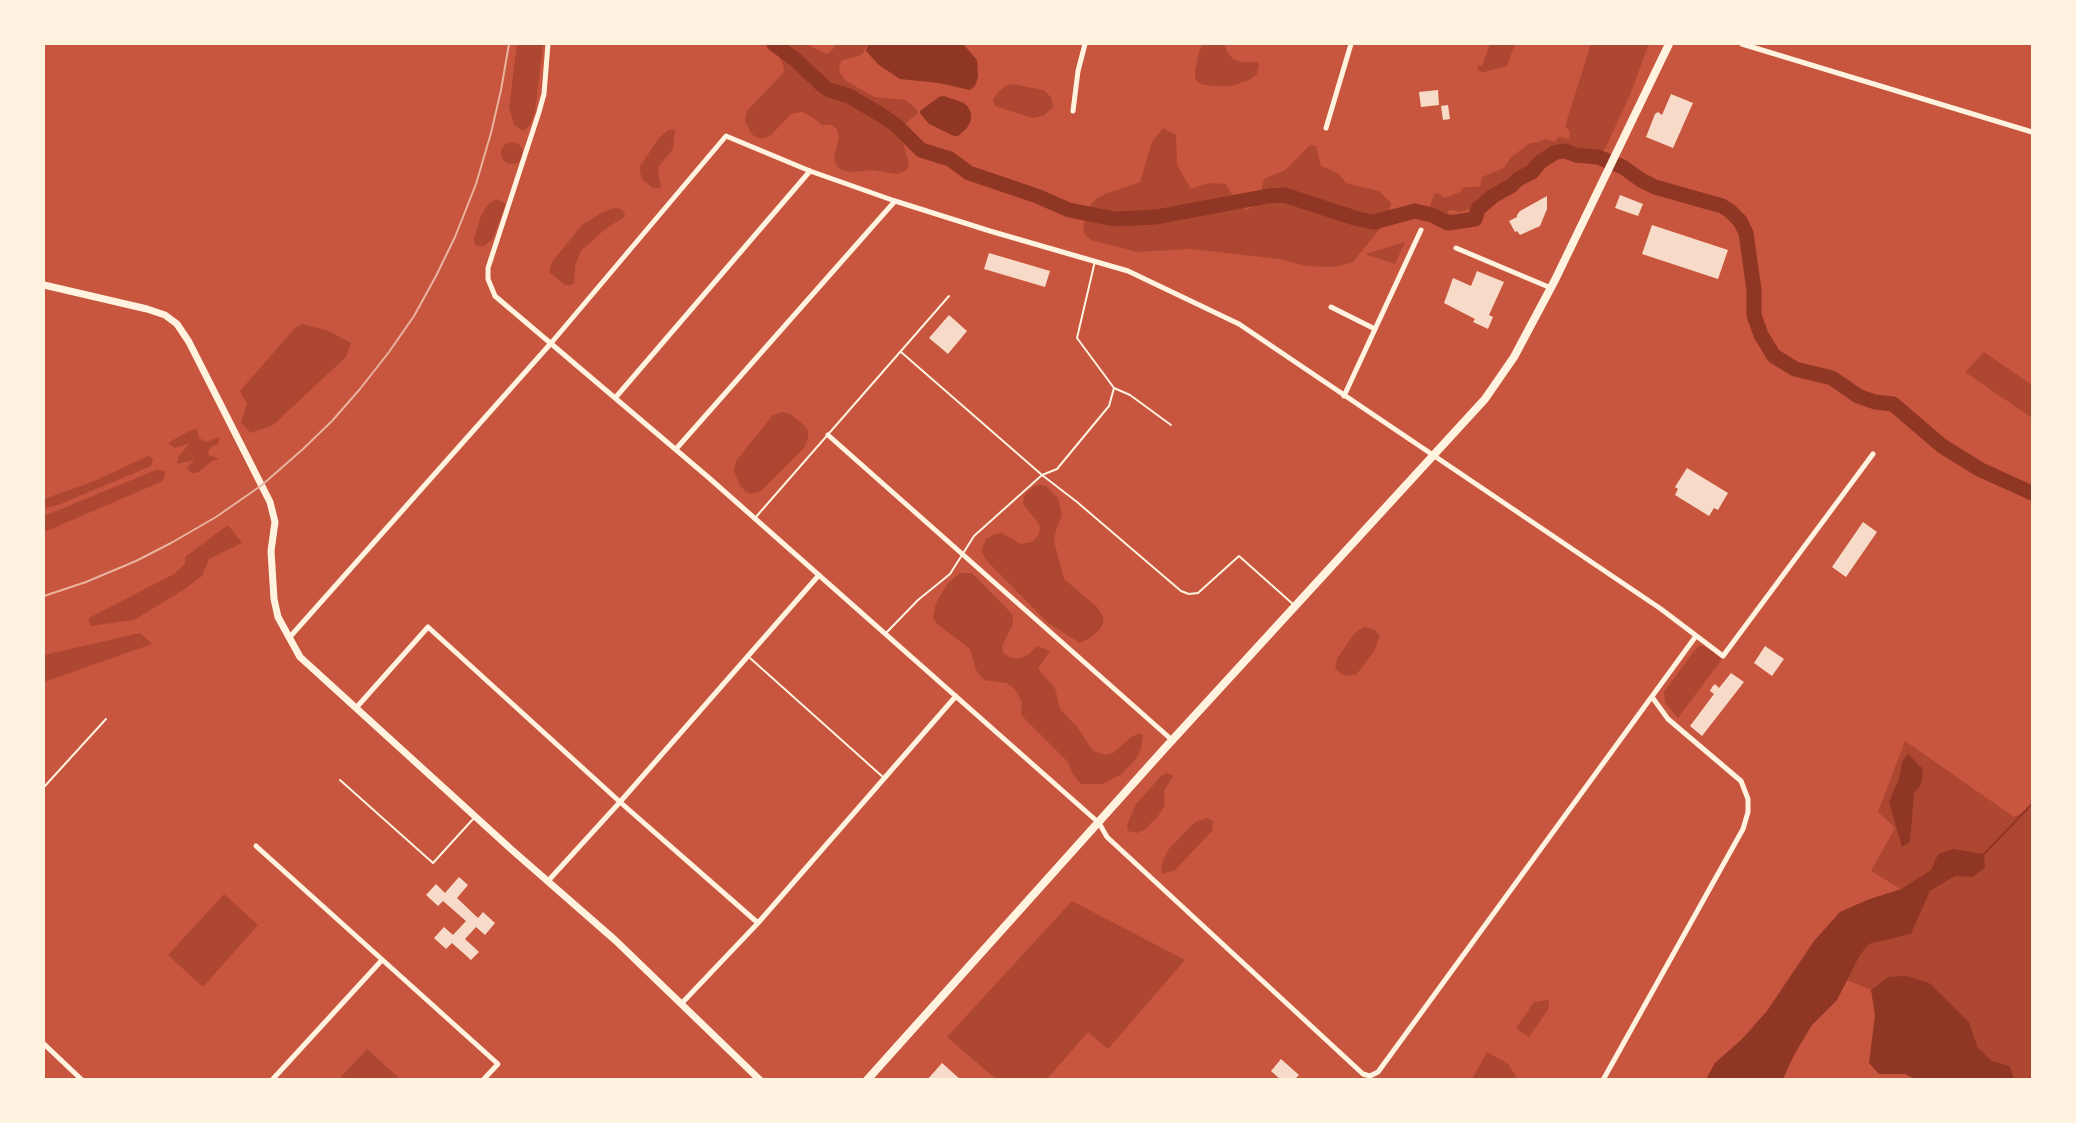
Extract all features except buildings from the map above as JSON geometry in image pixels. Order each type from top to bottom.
[{"type":"main road","points":[[867,1080],[1172,740],[1485,399],[1514,358],[1551,288],[1618,146],[1670,44]]},
{"type":"main road","points":[[44,285],[147,309],[165,315],[177,324],[189,342],[270,502],[275,522],[271,551],[274,599],[278,617],[300,657],[615,940],[760,1080]]},
{"type":"street","points":[[548,44],[540,112],[489,261],[490,287],[495,296],[676,449],[1099,823],[1107,837],[1363,1074],[1370,1076],[1378,1072],[1696,636]]},
{"type":"street","points":[[1073,111],[1078,71],[1085,44]]},
{"type":"street","points":[[1326,128],[1351,44]]},
{"type":"street","points":[[1742,44],[2032,132]]},
{"type":"street","points":[[289,638],[552,342],[726,136],[810,171],[895,201],[1128,271],[1239,324],[1661,609],[1724,656],[1872,454]]},
{"type":"street","points":[[616,397],[810,171]]},
{"type":"street","points":[[676,449],[895,201]]},
{"type":"street","points":[[1344,396],[1421,230]]},
{"type":"street","points":[[1456,248],[1551,288]]},
{"type":"street","points":[[1331,307],[1375,329]]},
{"type":"street","points":[[828,435],[1172,740]]},
{"type":"street","points":[[548,881],[819,575]]},
{"type":"street","points":[[356,708],[428,627],[620,802],[758,923]]},
{"type":"street","points":[[682,1003],[758,923],[956,696]]},
{"type":"street","points":[[1603,1080],[1743,829],[1748,813],[1748,799],[1741,782],[1668,719],[1652,697]]},
{"type":"street","points":[[256,846],[498,1064],[483,1080]]},
{"type":"street","points":[[272,1080],[382,960]]},
{"type":"street","points":[[44,1044],[82,1080]]},
{"type":"lane","points":[[1095,261],[1077,338],[1114,388],[1130,395],[1171,425]]},
{"type":"lane","points":[[755,518],[949,296]]},
{"type":"lane","points":[[901,352],[1042,476],[1077,502],[1181,591],[1189,594],[1198,593],[1239,556],[1296,607]]},
{"type":"lane","points":[[886,633],[918,600],[950,574],[974,536],[1042,476],[1057,469],[1109,406],[1114,388]]},
{"type":"lane","points":[[747,656],[885,778]]},
{"type":"lane","points":[[44,787],[106,719]]},
{"type":"lane","points":[[340,780],[433,863],[475,816]]},
{"type":"shaded area","points":[[517,44],[543,44],[535,112],[530,125],[523,131],[514,125],[509,107]]},
{"type":"shaded area","points":[[779,44],[806,44],[827,54],[835,44],[867,44],[864,52],[859,56],[842,60],[839,66],[840,73],[846,81],[874,97],[906,100],[917,110],[918,113],[905,124],[900,133],[909,163],[907,170],[898,174],[871,170],[851,172],[841,170],[836,165],[834,157],[839,138],[837,129],[832,125],[822,125],[802,112],[791,114],[771,135],[762,139],[755,137],[745,121],[747,111],[784,72],[776,50]]},
{"type":"shaded area","points":[[868,44],[963,44],[977,60],[978,77],[975,86],[970,90],[939,83],[900,79],[879,65],[866,51]]},
{"type":"shaded area","points":[[1203,44],[1225,44],[1227,52],[1234,60],[1257,62],[1259,64],[1257,74],[1249,80],[1232,86],[1200,84],[1195,79],[1195,72]]},
{"type":"shaded area","points":[[1490,44],[1515,44],[1507,66],[1484,72],[1479,71],[1477,66],[1482,66]]},
{"type":"shaded area","points":[[1591,44],[1649,44],[1629,97],[1605,149],[1602,151],[1582,150],[1565,144],[1554,144],[1540,156],[1528,172],[1516,176],[1509,184],[1490,195],[1481,206],[1460,212],[1448,211],[1454,217],[1453,222],[1448,225],[1442,224],[1430,206],[1434,194],[1438,193],[1445,198],[1460,192],[1464,187],[1480,186],[1482,177],[1504,168],[1511,157],[1530,143],[1545,139],[1555,142],[1558,137],[1569,139],[1570,132],[1565,126]]},
{"type":"shaded area","points":[[1013,84],[1043,90],[1051,97],[1053,107],[1043,116],[1032,118],[995,106],[993,100],[999,91]]},
{"type":"shaded area","points":[[944,96],[964,103],[971,113],[971,120],[967,128],[958,136],[929,124],[920,113],[939,97]]},
{"type":"shaded area","points":[[1163,128],[1176,135],[1177,165],[1191,189],[1208,183],[1226,184],[1238,205],[1247,210],[1258,203],[1264,179],[1285,170],[1310,145],[1316,146],[1321,166],[1338,173],[1346,183],[1379,191],[1391,203],[1387,220],[1353,262],[1336,267],[1306,266],[1280,259],[1191,249],[1137,252],[1091,240],[1085,235],[1083,228],[1087,209],[1096,199],[1105,194],[1140,182],[1152,142]]},
{"type":"shaded area","points":[[675,129],[673,149],[659,166],[661,186],[653,188],[643,180],[640,166],[660,137],[669,130]]},
{"type":"shaded area","points":[[512,142],[520,145],[523,153],[520,161],[512,164],[504,161],[501,153],[504,145]]},
{"type":"shaded area","points":[[497,199],[506,204],[492,240],[484,246],[477,246],[474,238],[481,216],[488,204]]},
{"type":"shaded area","points":[[614,208],[621,209],[625,214],[624,217],[604,230],[581,251],[575,266],[574,283],[565,285],[549,272],[552,262],[582,225]]},
{"type":"shaded area","points":[[1405,242],[1395,264],[1365,254]]},
{"type":"shaded area","points":[[302,324],[329,331],[351,343],[346,357],[273,425],[250,433],[241,422],[247,404],[240,391],[295,328]]},
{"type":"shaded area","points":[[1984,352],[2032,385],[2032,418],[1965,372]]},
{"type":"shaded area","points":[[783,412],[790,414],[804,425],[808,431],[808,438],[804,448],[761,491],[751,494],[739,484],[734,471],[736,461],[773,415]]},
{"type":"shaded area","points":[[197,429],[199,438],[206,442],[220,437],[218,444],[211,447],[207,454],[219,459],[212,461],[197,473],[191,473],[187,467],[195,460],[177,464],[178,457],[190,443],[175,448],[168,443]]},
{"type":"shaded area","points":[[148,456],[153,459],[151,466],[58,505],[44,508],[44,501],[47,498],[92,482]]},
{"type":"shaded area","points":[[156,470],[166,471],[163,481],[44,532],[44,516]]},
{"type":"shaded area","points":[[1039,485],[1046,486],[1058,498],[1062,515],[1054,541],[1064,579],[1097,607],[1103,616],[1100,629],[1080,643],[1048,623],[987,561],[981,551],[986,539],[995,534],[1002,533],[1021,544],[1032,542],[1037,537],[1040,531],[1039,524],[1023,504],[1025,494]]},
{"type":"shaded area","points":[[228,525],[242,543],[209,559],[202,576],[183,590],[134,620],[90,626],[89,618],[174,574],[185,564],[185,557]]},
{"type":"shaded area","points":[[960,573],[971,573],[1013,615],[1013,624],[1002,646],[1003,652],[1009,657],[1018,659],[1028,655],[1037,646],[1050,651],[1038,669],[1055,688],[1060,709],[1078,728],[1093,751],[1106,755],[1113,753],[1131,737],[1140,733],[1143,735],[1141,749],[1136,759],[1122,774],[1102,784],[1081,784],[1067,761],[1021,715],[1022,702],[1015,689],[1007,683],[984,680],[976,670],[970,649],[936,623],[933,617],[936,603],[948,583]]},
{"type":"shaded area","points":[[1364,627],[1375,630],[1380,636],[1374,651],[1357,674],[1347,676],[1341,674],[1335,668],[1337,659],[1351,638]]},
{"type":"shaded area","points":[[140,633],[152,644],[44,682],[44,655]]},
{"type":"shaded area","points":[[1703,645],[1722,659],[1678,718],[1665,703],[1664,692],[1694,651]]},
{"type":"shaded area","points":[[1905,741],[2014,817],[2032,807],[2032,1079],[2014,1079],[2010,1066],[1992,1061],[1978,1048],[1969,1022],[1889,977],[1871,990],[1847,980],[1860,955],[1869,944],[1911,934],[1930,891],[1955,876],[1972,877],[1938,854],[1931,870],[1901,889],[1871,871],[1895,828],[1878,812]]},
{"type":"shaded area","points":[[1908,754],[1922,768],[1923,776],[1920,786],[1914,793],[1910,842],[1902,847],[1889,802],[1899,779],[1902,762]]},
{"type":"shaded area","points":[[1167,773],[1173,776],[1164,791],[1165,805],[1159,815],[1144,830],[1137,833],[1128,831],[1127,825],[1136,804],[1162,775]]},
{"type":"shaded area","points":[[1207,818],[1213,821],[1212,831],[1175,870],[1163,874],[1161,870],[1163,860],[1168,850],[1195,822]]},
{"type":"shaded area","points":[[1953,849],[1984,854],[1985,868],[1972,877],[1955,876],[1930,891],[1911,934],[1869,944],[1860,955],[1837,1000],[1812,1025],[1783,1079],[1706,1079],[1715,1063],[1742,1039],[1767,1011],[1814,941],[1840,912],[1901,889],[1931,870],[1938,854]]},
{"type":"shaded area","points":[[224,894],[258,925],[203,987],[168,955]]},
{"type":"shaded area","points":[[1072,901],[1185,960],[1108,1049],[1088,1032],[1047,1079],[996,1079],[947,1037]]},
{"type":"shaded area","points":[[1906,976],[1929,983],[1969,1022],[1978,1048],[1992,1061],[2010,1066],[2014,1079],[1917,1080],[1905,1074],[1879,1074],[1869,1063],[1875,1015],[1871,990],[1888,977]]},
{"type":"shaded area","points":[[1549,1000],[1549,1008],[1529,1037],[1516,1028],[1534,1002]]},
{"type":"shaded area","points":[[367,1049],[400,1079],[339,1079]]},
{"type":"shaded area","points":[[1487,1052],[1508,1064],[1518,1079],[1472,1079]]},
{"type":"waterway","points":[[774,44],[829,90],[849,96],[897,126],[921,150],[950,159],[969,173],[1037,196],[1069,210],[1115,219],[1156,217],[1284,195],[1374,222],[1415,211],[1432,215],[1448,223],[1475,219],[1478,209],[1493,196],[1532,172],[1540,162],[1556,152],[1565,151],[1576,155],[1598,157],[1623,167],[1655,187],[1722,206],[1740,221],[1746,233],[1754,290],[1754,315],[1761,335],[1774,356],[1795,369],[1832,378],[1858,396],[1875,402],[1893,404],[1942,446],[1981,470],[2032,493]]},
{"type":"waterway","points":[[1984,854],[2032,804]]},
{"type":"railway","points":[[44,596],[86,582],[136,561],[216,517],[262,485],[303,449],[360,389],[414,316],[455,237],[476,184],[491,133],[509,44]]}]
